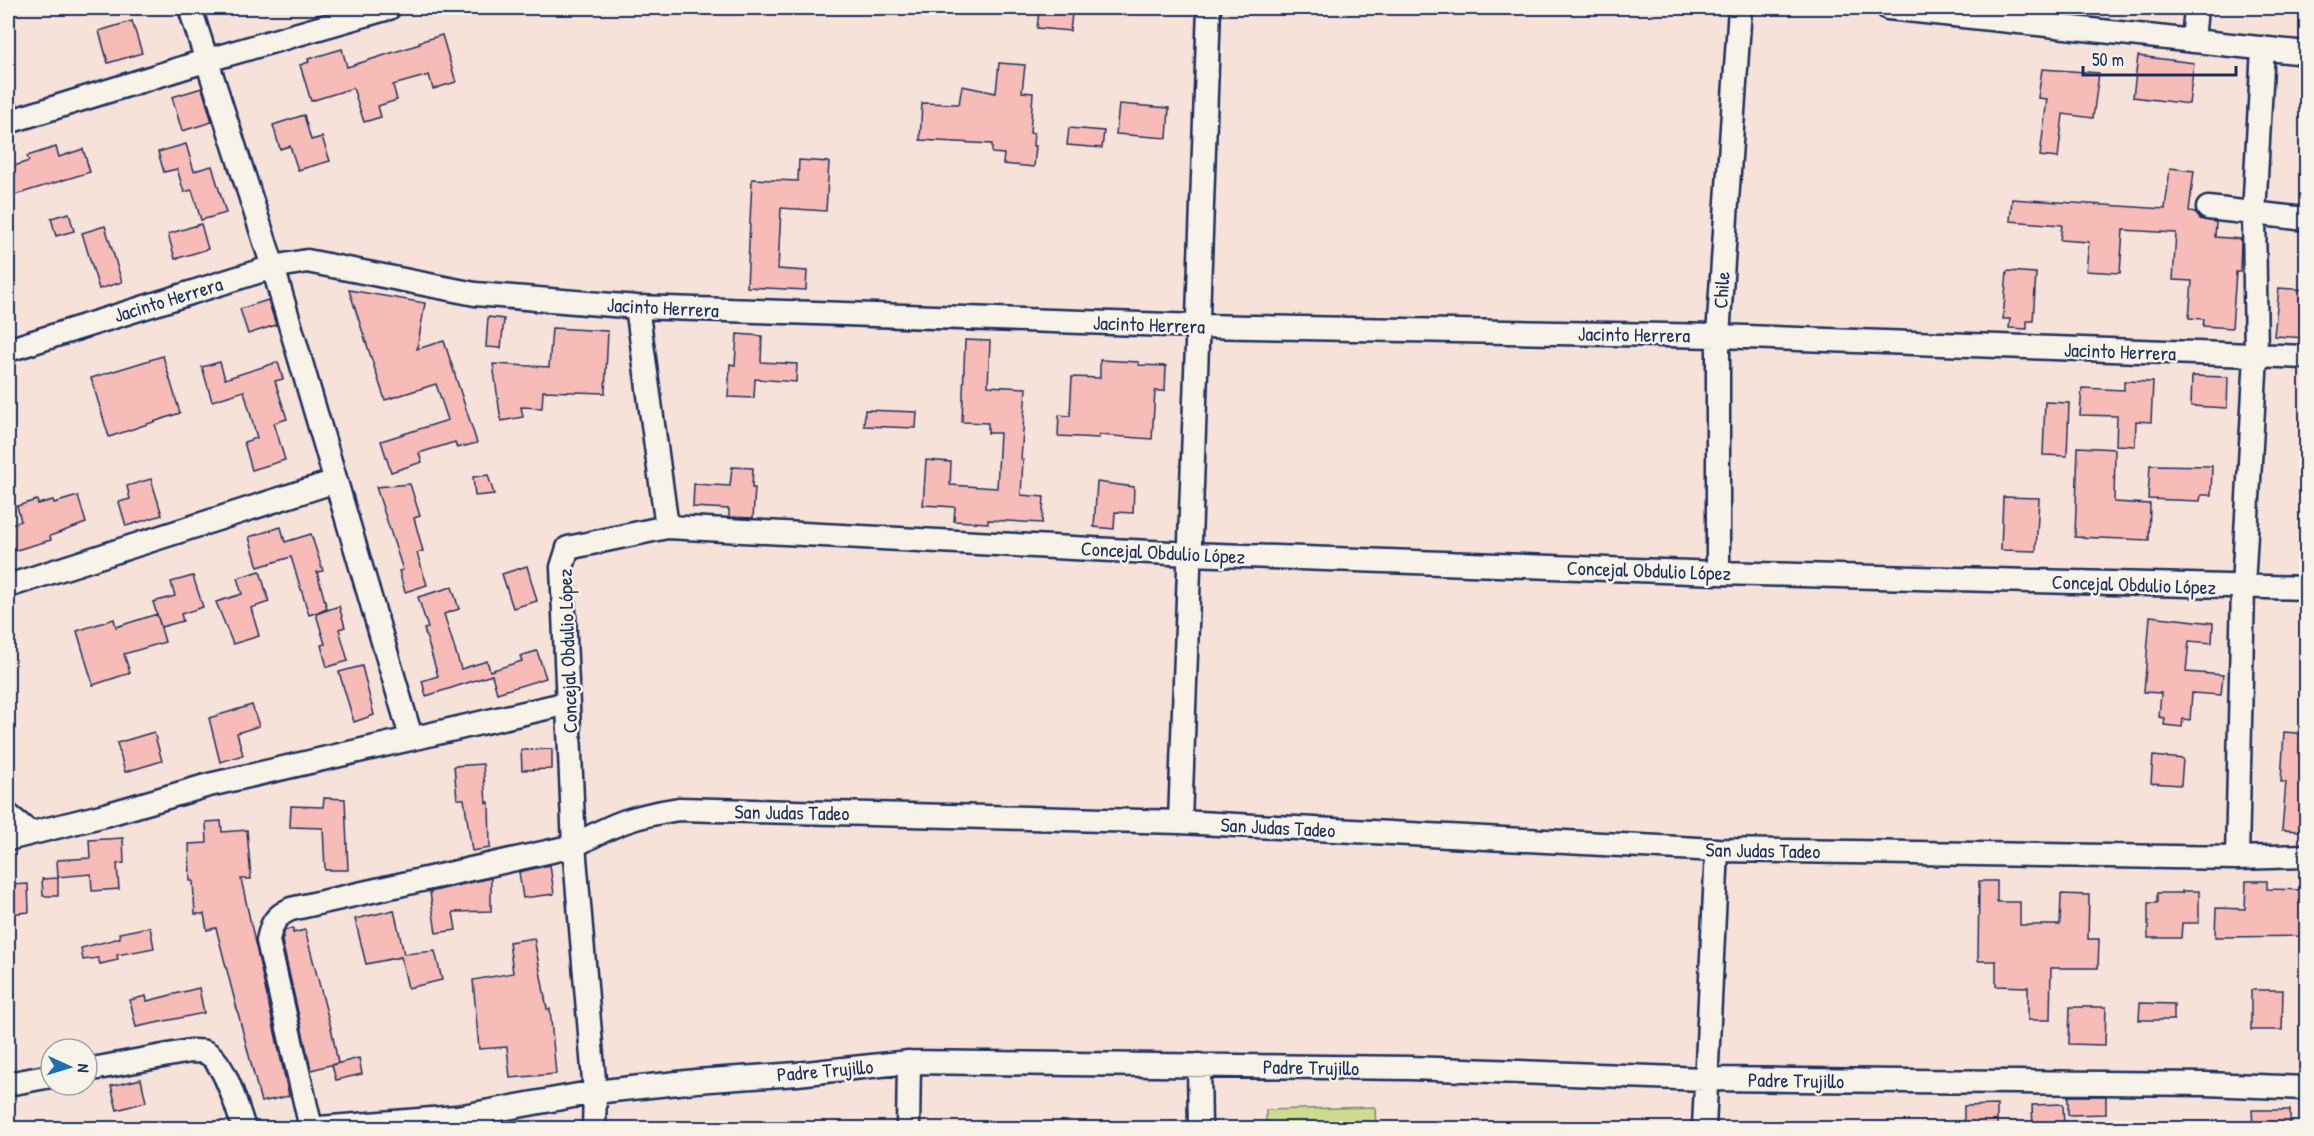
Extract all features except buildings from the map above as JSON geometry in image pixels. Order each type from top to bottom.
[{"type":"street","points":[[190,8],[273,267],[411,737]]},
{"type":"street","points":[[8,122],[208,60],[389,8]]},
{"type":"street","points":[[1180,822],[1209,8]]},
{"type":"street","name":"Chile","points":[[1718,573],[1718,336],[1740,8]]},
{"type":"street","points":[[1888,8],[2307,53]]},
{"type":"street","points":[[2193,41],[2196,8]]},
{"type":"street","points":[[2237,858],[2243,587],[2256,356],[2254,214],[2264,48]]},
{"type":"street","points":[[2208,208],[2307,219]]},
{"type":"street","name":"Jacinto Herrera","points":[[8,350],[273,267],[307,261],[475,294],[637,307],[1199,326],[1718,336],[2307,357]]},
{"type":"street","points":[[637,307],[667,527]]},
{"type":"street","points":[[8,586],[336,481]]},
{"type":"street","name":"Concejal Obdulio López","points":[[594,1128],[595,1092],[574,846],[562,567],[568,548],[667,527],[1190,554],[1718,573],[2307,588]]},
{"type":"street","points":[[8,839],[105,815],[209,785],[411,737],[568,703]]},
{"type":"street","name":"San Judas Tadeo","points":[[311,1128],[268,941],[271,926],[279,915],[291,909],[574,846],[608,826],[641,815],[679,809],[1180,822],[1717,850],[2237,858],[2307,856]]},
{"type":"street","points":[[8,815],[30,833]]},
{"type":"street","points":[[1704,1128],[1717,850]]},
{"type":"street","points":[[99,1068],[190,1051],[205,1052],[217,1061],[244,1128]]},
{"type":"street","points":[[908,1128],[909,1062]]},
{"type":"street","name":"Padre Trujillo","points":[[319,1128],[457,1117],[595,1092],[909,1062],[1410,1068],[1706,1079],[2206,1084],[2307,1088]]},
{"type":"street","points":[[1199,1065],[1200,1128]]},
{"type":"street","points":[[8,1084],[39,1078]]},
{"type":"green space","points":[[1375,1107],[1376,1128],[1266,1128],[1266,1110]]}]
